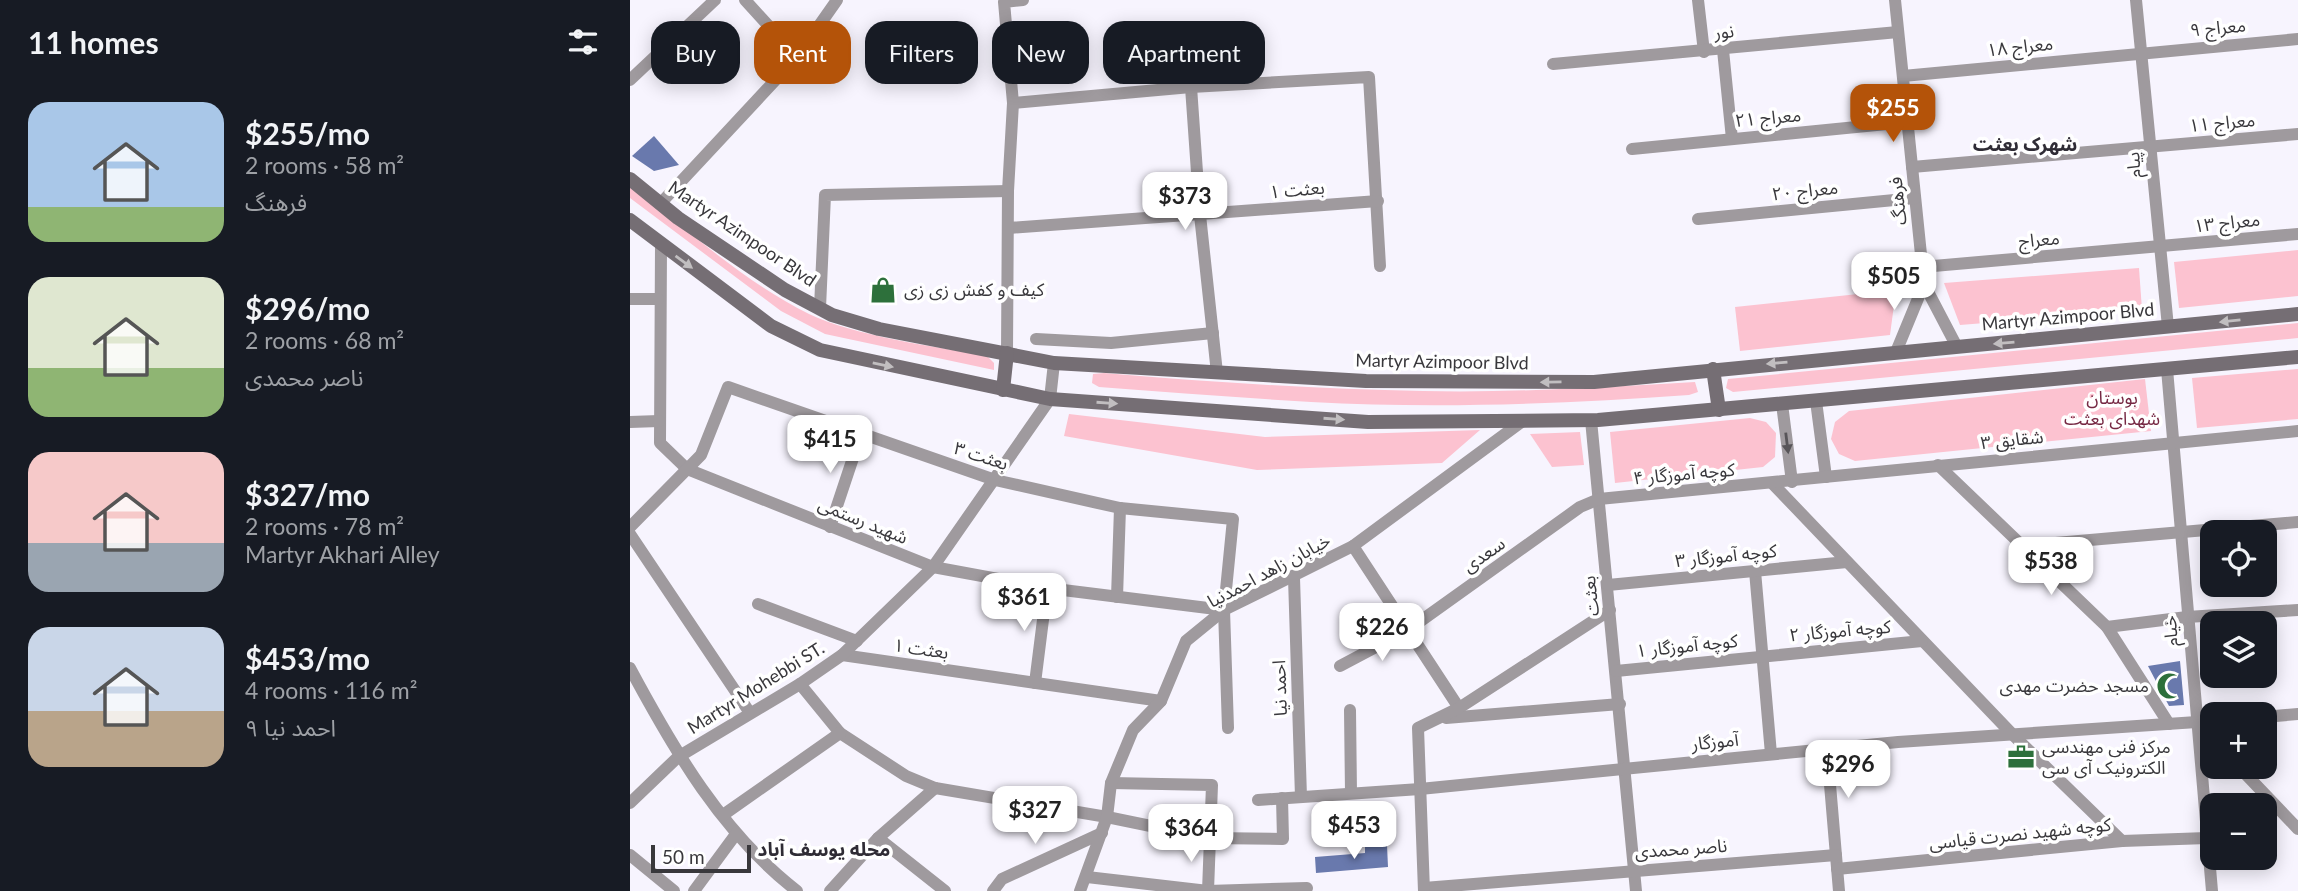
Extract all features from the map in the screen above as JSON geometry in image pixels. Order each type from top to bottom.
[{"type":"main road","name":"Martyr Azimpoor Blvd","points":[[630,179],[660,204],[786,290],[820,308],[879,329],[1054,363],[1366,381],[1581,382],[2298,314]]},
{"type":"main road","points":[[630,220],[661,246],[771,326],[820,350],[1050,399],[1368,422],[1591,420],[2298,357]]},
{"type":"main road","points":[[1003,390],[1007,353]]},
{"type":"main road","points":[[1713,369],[1719,410]]},
{"type":"street","points":[[630,80],[715,0]]},
{"type":"street","points":[[745,0],[764,21]]},
{"type":"street","points":[[822,21],[837,0]]},
{"type":"street","points":[[1007,353],[1008,191],[1013,103],[1004,2],[1023,0]]},
{"type":"street","points":[[1698,0],[1704,52]]},
{"type":"street","name":"فرهنگ","points":[[1895,0],[1924,284],[1896,352]]},
{"type":"street","name":"پیام","points":[[2136,0],[2168,327]]},
{"type":"street","name":"نور","points":[[1553,64],[1898,32]]},
{"type":"street","name":"معراج ۹","points":[[2141,52],[2298,39]]},
{"type":"street","points":[[1723,50],[1732,139]]},
{"type":"street","name":"معراج ۱۸","points":[[1903,76],[2141,52]]},
{"type":"street","points":[[1013,103],[1191,87],[1369,77],[1380,266]]},
{"type":"street","points":[[660,204],[772,84]]},
{"type":"street","points":[[1191,87],[1200,215],[1217,373]]},
{"type":"street","name":"معراج ۲۱","points":[[1632,149],[1907,122]]},
{"type":"street","name":"معراج ۱۱","points":[[1912,167],[2298,134]]},
{"type":"street","points":[[820,308],[825,195],[1008,191]]},
{"type":"street","name":"معراج ۲۰","points":[[1698,219],[1915,198]]},
{"type":"street","name":"بعثت ۱","points":[[1009,228],[1378,201]]},
{"type":"street","name":"معراج ۱۳","points":[[2159,248],[2298,234]]},
{"type":"street","name":"شهید رستمی","points":[[661,246],[658,299],[660,443],[687,469],[933,567],[1046,587],[1224,610]]},
{"type":"street","name":"معراج","points":[[1922,267],[2159,248]]},
{"type":"street","points":[[1924,284],[1957,347]]},
{"type":"street","points":[[630,299],[658,299]]},
{"type":"street","points":[[1037,339],[1111,343],[1213,333]]},
{"type":"street","points":[[1050,399],[1054,363]]},
{"type":"street","name":"خیام","points":[[2167,369],[2203,793]]},
{"type":"street","name":"بعثت ۳","points":[[687,469],[701,455],[728,387],[995,480],[1120,508],[1233,519],[1224,610]]},
{"type":"street","name":"Martyr Mohebbi ST.","points":[[630,803],[678,757],[800,684],[858,641],[933,567],[1050,399]]},
{"type":"street","points":[[1815,401],[1826,477]]},
{"type":"street","points":[[1782,404],[1792,482]]},
{"type":"street","name":"بعثت","points":[[1591,420],[1636,891]]},
{"type":"street","points":[[630,422],[659,421]]},
{"type":"street","name":"خیابان زاهد احمدنیا","points":[[1080,891],[1107,817],[1111,783],[1133,730],[1161,701],[1186,641],[1224,610],[1294,578],[1353,546],[1524,421]]},
{"type":"street","name":"شقایق ۳","points":[[1826,477],[2298,431]]},
{"type":"street","points":[[830,527],[861,433]]},
{"type":"street","points":[[1938,466],[2107,627],[2169,724]]},
{"type":"street","points":[[630,527],[687,469]]},
{"type":"street","name":"کوچه آموزگار ۴","points":[[1599,499],[1826,477]]},
{"type":"street","points":[[1773,484],[2013,735],[2122,841]]},
{"type":"street","name":"سعدی","points":[[1340,666],[1408,630],[1580,508],[1599,499]]},
{"type":"street","points":[[1117,597],[1120,508]]},
{"type":"street","points":[[2021,546],[2298,522]]},
{"type":"street","points":[[630,534],[750,713]]},
{"type":"street","points":[[1353,546],[1459,708]]},
{"type":"street","name":"کوچه آموزگار ۳","points":[[1608,585],[1847,562]]},
{"type":"street","points":[[1755,571],[1771,754]]},
{"type":"street","name":"احمد نیا","points":[[1294,578],[1301,797]]},
{"type":"street","points":[[1035,683],[1046,587]]},
{"type":"street","points":[[758,604],[858,641]]},
{"type":"street","points":[[1224,610],[1228,728]]},
{"type":"street","points":[[1424,889],[1418,728],[1459,708],[1610,610]]},
{"type":"street","points":[[2107,627],[2187,617],[2298,610]]},
{"type":"street","name":"کوچه آموزگار ۲","points":[[1762,656],[1922,641]]},
{"type":"street","name":"بعثت ۱","points":[[842,655],[1161,701]]},
{"type":"street","name":"کوچه آموزگار ۱","points":[[1616,671],[1762,656]]},
{"type":"street","points":[[630,668],[678,757],[736,834],[770,871],[797,891]]},
{"type":"street","points":[[800,684],[839,733],[906,776],[935,788],[1107,817],[1209,838],[1283,839],[1282,798]]},
{"type":"street","points":[[1437,718],[1620,704]]},
{"type":"street","points":[[1350,710],[1351,793]]},
{"type":"street","points":[[2277,716],[2298,714]]},
{"type":"street","points":[[2196,722],[2200,726]]},
{"type":"street","name":"آموزگار","points":[[1420,789],[1827,749],[2200,722]]},
{"type":"street","points":[[723,815],[839,733]]},
{"type":"street","points":[[1827,749],[1839,891]]},
{"type":"street","points":[[2252,779],[2291,814],[2298,830]]},
{"type":"street","points":[[1111,783],[1212,785],[1208,891]]},
{"type":"street","points":[[830,891],[878,838],[935,788]]},
{"type":"street","points":[[1258,800],[1420,789]]},
{"type":"street","points":[[694,891],[736,834]]},
{"type":"street","points":[[993,891],[1002,879],[1102,834]]},
{"type":"street","points":[[878,838],[945,891]]},
{"type":"street","name":"کوچه شهید نصرت قیاسی","points":[[1837,869],[2122,841],[2200,838]]},
{"type":"street","points":[[630,855],[674,891]]},
{"type":"street","name":"ناصر محمدی","points":[[1424,889],[1836,855]]},
{"type":"street","name":"خیام","points":[[2210,870],[2212,891]]},
{"type":"street","points":[[1087,877],[1208,891],[1307,888]]},
{"type":"green space","points":[[630,184],[738,270],[809,314],[871,334],[986,355],[994,363],[994,370],[825,334],[781,311],[630,198]]},
{"type":"green space","points":[[2298,250],[2298,296],[2179,308],[2174,262]]},
{"type":"green space","points":[[2139,268],[2142,310],[1960,325],[1944,283]]},
{"type":"green space","points":[[1896,290],[1890,335],[1740,351],[1735,307]]},
{"type":"green space","points":[[2298,323],[2298,338],[1733,392],[1726,388],[1728,379]]},
{"type":"green space","name":"بوستان شهدای بعثت","points":[[2298,369],[2298,419],[2197,428],[2192,378]]},
{"type":"green space","points":[[1093,374],[1263,385],[1423,391],[1593,388],[1695,382],[1698,392],[1689,395],[1548,403],[1358,404],[1099,387],[1092,383]]},
{"type":"green space","name":"بوستان شهدای بعثت","points":[[2145,379],[2151,431],[1855,461],[1839,454],[1831,439],[1835,422],[1849,411]]},
{"type":"green space","points":[[1069,414],[1265,437],[1480,430],[1442,463],[1257,470],[1064,436]]},
{"type":"green space","points":[[1750,418],[1766,422],[1776,433],[1775,457],[1763,467],[1615,483],[1610,432]]},
{"type":"green space","points":[[1580,432],[1584,465],[1552,467],[1530,434]]},
{"type":"building","points":[[654,136],[679,165],[654,171],[632,156]]},
{"type":"building","name":"مسجد حضرت مهدی","points":[[2180,661],[2184,705],[2169,706],[2148,666]]},
{"type":"building","points":[[1387,845],[1388,867],[1316,873],[1315,857],[1365,853],[1365,847]]},
{"type":"place","name":"کیف و کفش زی زی","points":[[883,290]]},
{"type":"place","name":"مسجد حضرت مهدی","points":[[2170,686]]},
{"type":"place","name":"مرکز فنی مهندسی الکترونیک آی سی","points":[[2021,757]]},
{"type":"district","name":"شهرک بعثت","points":[[2025,144]]},
{"type":"district","name":"محله یوسف آباد","points":[[824,849]]}]
